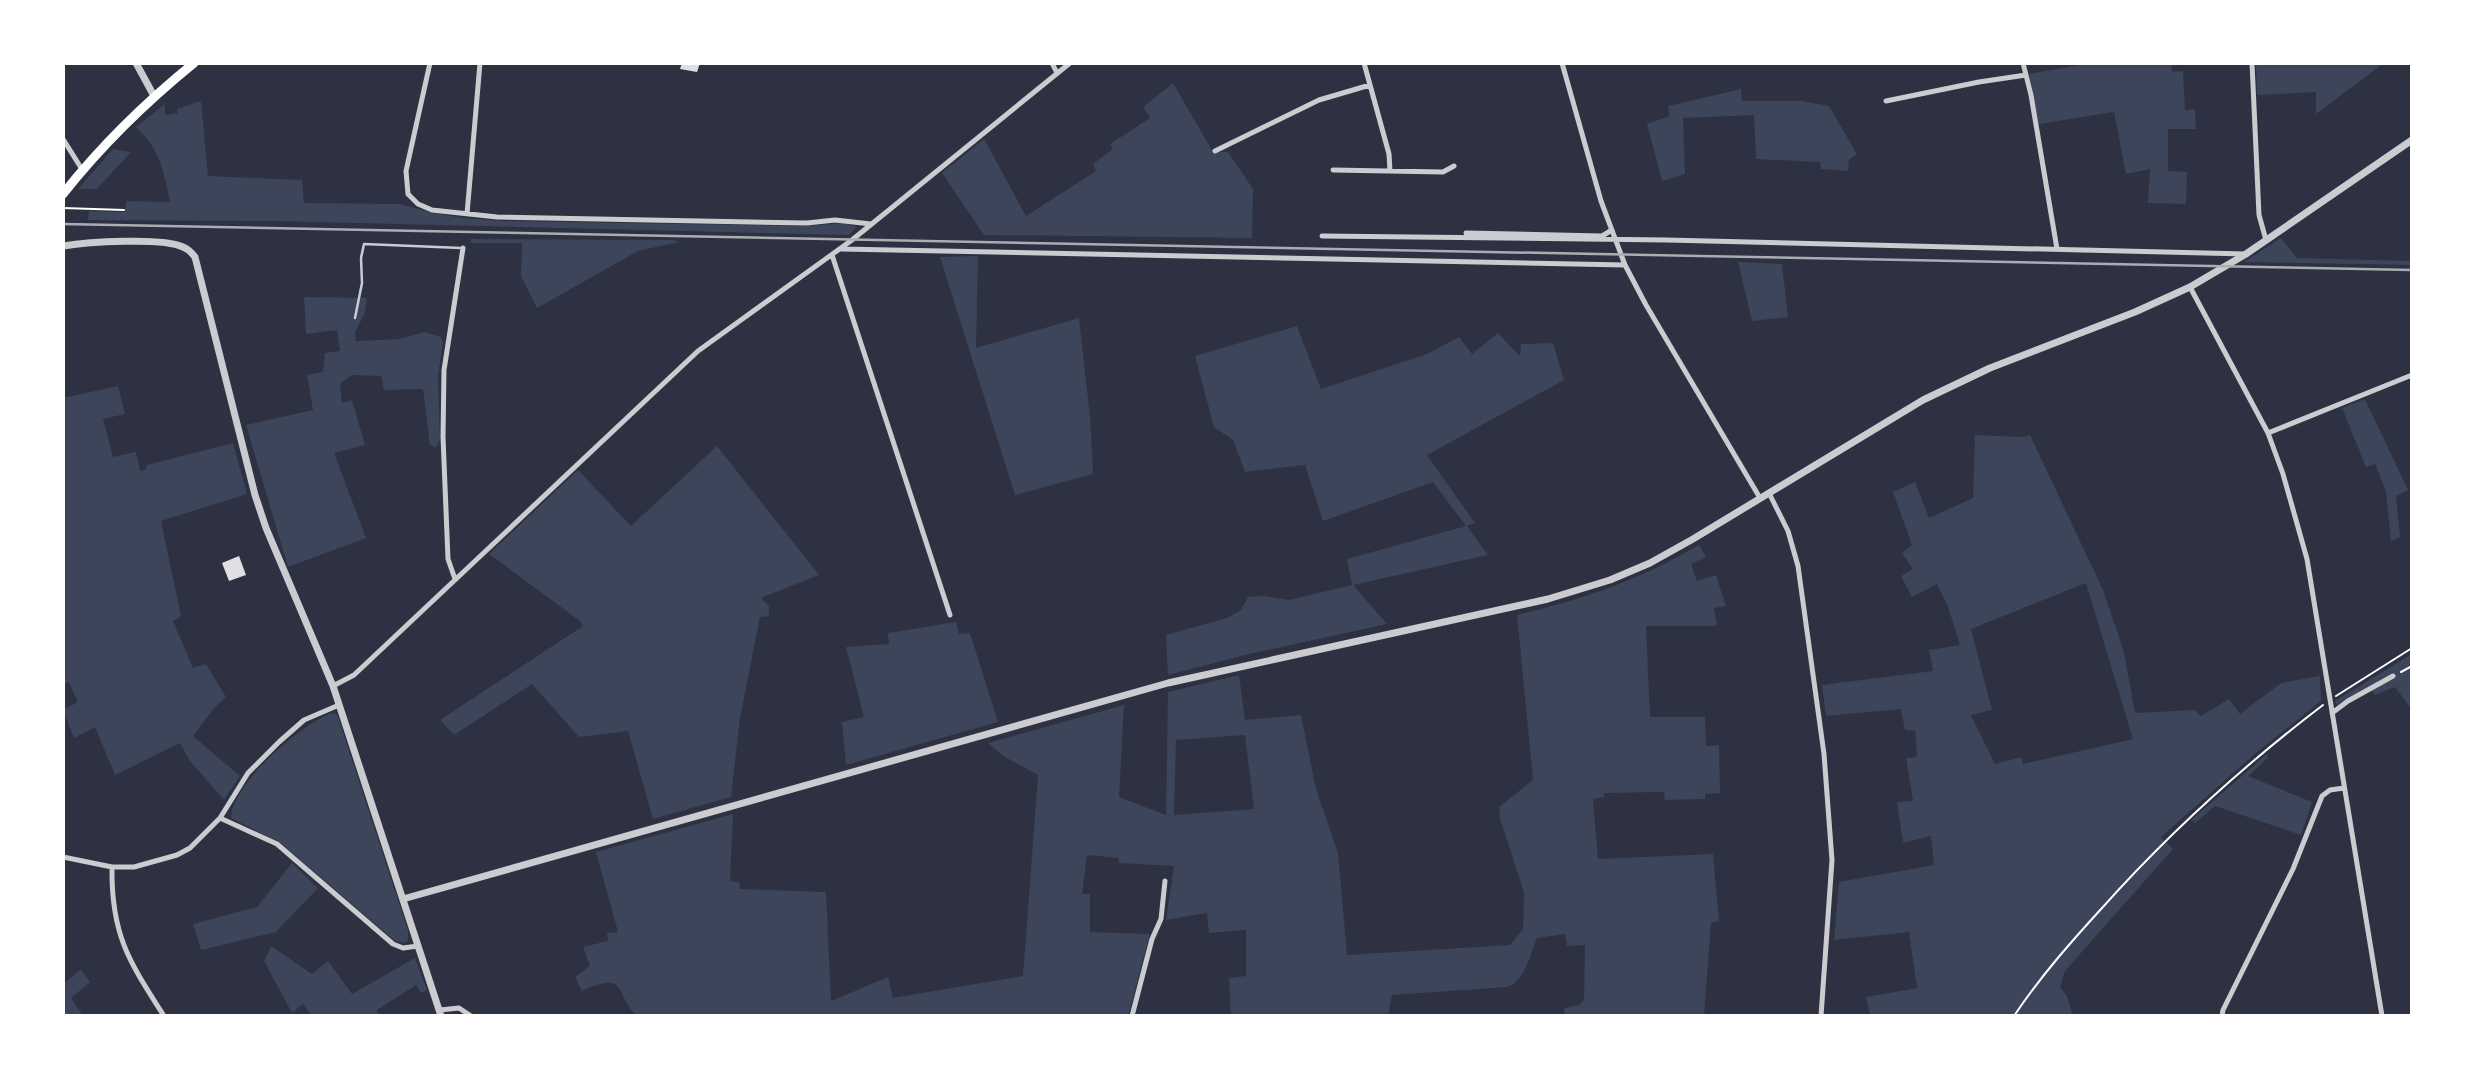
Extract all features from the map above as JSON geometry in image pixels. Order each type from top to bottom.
[{"type":"main road","points":[[63,194],[154,96],[194,63]]},
{"type":"street","points":[[136,63],[154,96]]},
{"type":"street","points":[[430,63],[406,171],[408,194],[418,204],[432,210],[497,217],[793,223],[835,220],[871,224]]},
{"type":"street","points":[[467,214],[480,63]]},
{"type":"street","points":[[1052,63],[1057,73]]},
{"type":"street","points":[[332,686],[354,675],[698,351],[840,249],[1070,63]]},
{"type":"street","points":[[1364,63],[1389,154],[1390,171]]},
{"type":"street","points":[[1562,63],[1586,151],[1625,265],[1760,498]]},
{"type":"street","points":[[2023,63],[2057,248]]},
{"type":"street","points":[[2252,63],[2259,215],[2266,240]]},
{"type":"street","points":[[1886,101],[2026,75]]},
{"type":"street","points":[[1214,151],[1319,100],[1370,85]]},
{"type":"street","points":[[63,139],[83,171]]},
{"type":"street","points":[[403,899],[1168,683],[1548,599],[1587,588],[1650,563],[1923,400],[1990,368],[2135,312],[2190,287],[2246,254],[2412,140]]},
{"type":"street","points":[[1333,170],[1443,172],[1454,166]]},
{"type":"street","points":[[1466,233],[1602,236],[1612,230]]},
{"type":"street","points":[[1322,236],[2057,248],[2246,254]]},
{"type":"street","points":[[63,246],[109,242],[169,243],[181,246],[195,257],[255,495],[339,705],[440,1013],[459,1008],[471,1016]]},
{"type":"street","points":[[454,579],[448,559],[443,397],[447,348],[464,248]]},
{"type":"street","points":[[840,249],[1625,265]]},
{"type":"street","points":[[832,255],[950,615]]},
{"type":"street","points":[[2190,287],[2268,433],[2287,485],[2307,559],[2382,1016]]},
{"type":"street","points":[[2268,433],[2412,375]]},
{"type":"street","points":[[1769,493],[1788,531],[1798,566],[1824,754],[1832,860],[1821,1016]]},
{"type":"street","points":[[2332,713],[2393,676]]},
{"type":"street","points":[[63,857],[112,867],[134,867],[177,855],[190,848],[220,818],[248,773],[279,741],[304,720],[339,705]]},
{"type":"street","points":[[2222,1016],[2293,869],[2322,796],[2330,790],[2344,788]]},
{"type":"street","points":[[220,818],[277,844],[393,944],[403,948],[418,946]]},
{"type":"street","points":[[112,867],[112,899],[121,940],[164,1016]]},
{"type":"street","points":[[1132,1016],[1152,939],[1161,919],[1165,881]]},
{"type":"lane","points":[[355,318],[362,282],[361,258],[364,244],[464,248]]},
{"type":"path","points":[[63,208],[124,210]]},
{"type":"path","points":[[2014,1016],[2057,957],[2144,861],[2206,801],[2286,733],[2330,700],[2412,648]]},
{"type":"path","points":[[2393,676],[2412,666]]},
{"type":"shaded area","points":[[2090,63],[2171,63],[2172,72],[2183,71],[2185,110],[2195,109],[2196,129],[2168,129],[2168,171],[2187,172],[2186,204],[2148,203],[2150,169],[2126,174],[2114,112],[2039,124],[2029,74]]},
{"type":"shaded area","points":[[2256,63],[2378,63],[2380,66],[2316,114],[2316,92],[2257,95]]},
{"type":"shaded area","points":[[1173,83],[1213,152],[1228,152],[1253,189],[1252,238],[984,235],[942,173],[984,139],[1026,216],[1096,171],[1093,164],[1113,149],[1110,144],[1150,118],[1143,107]]},
{"type":"shaded area","points":[[1741,89],[1742,101],[1801,101],[1829,106],[1857,154],[1849,160],[1848,171],[1821,169],[1820,162],[1756,159],[1754,115],[1683,118],[1685,174],[1662,181],[1647,124],[1670,116],[1668,106]]},
{"type":"shaded area","points":[[201,101],[208,176],[302,180],[304,203],[400,204],[463,218],[505,221],[808,226],[843,223],[857,227],[849,235],[275,221],[88,220],[89,211],[125,212],[126,201],[170,202],[156,153],[136,127],[165,104],[165,115],[178,113],[177,109]]},
{"type":"shaded area","points":[[113,149],[131,152],[97,189],[78,189]]},
{"type":"shaded area","points":[[2281,238],[2297,258],[2412,261],[2412,265],[2244,262]]},
{"type":"shaded area","points":[[471,239],[679,242],[638,251],[537,308],[521,276],[522,243],[471,243]]},
{"type":"shaded area","points":[[978,256],[976,348],[1079,318],[1090,416],[1093,474],[1015,495],[940,257]]},
{"type":"shaded area","points":[[1738,262],[1782,264],[1788,317],[1752,321]]},
{"type":"shaded area","points":[[304,297],[367,298],[364,315],[355,332],[356,341],[399,339],[425,332],[441,337],[443,342],[438,376],[440,439],[436,447],[430,445],[423,389],[384,390],[381,376],[352,375],[340,384],[342,403],[352,400],[365,445],[334,453],[366,538],[288,567],[246,425],[313,410],[307,375],[323,372],[325,353],[340,351],[337,330],[306,334]]},
{"type":"shaded area","points":[[1297,326],[1321,389],[1427,354],[1459,337],[1472,354],[1498,333],[1520,356],[1521,344],[1553,343],[1564,380],[1427,455],[1475,523],[1467,526],[1488,555],[1353,585],[1387,624],[1168,675],[1166,635],[1227,618],[1241,610],[1248,597],[1289,600],[1352,585],[1347,559],[1466,526],[1433,482],[1323,521],[1305,465],[1245,472],[1233,440],[1214,427],[1195,356]]},
{"type":"shaded area","points":[[118,386],[125,414],[103,419],[113,457],[136,452],[140,471],[145,470],[147,465],[233,443],[247,494],[161,521],[181,616],[173,621],[193,668],[206,664],[226,697],[193,736],[240,776],[224,800],[190,761],[180,743],[115,775],[95,727],[74,738],[63,710],[78,702],[69,682],[63,684],[63,398]]},
{"type":"shaded area","points":[[2365,399],[2408,490],[2396,496],[2400,537],[2391,541],[2386,492],[2375,464],[2366,467],[2342,408]]},
{"type":"shaded area","points":[[1975,435],[2030,435],[2103,590],[2124,652],[2135,713],[2194,710],[2201,716],[2229,699],[2240,714],[2281,683],[2320,676],[2321,701],[2257,752],[2161,837],[2173,849],[2065,971],[2060,987],[2067,996],[2073,1016],[1870,1016],[1866,997],[1917,988],[1909,932],[1834,940],[1839,882],[1934,865],[1931,836],[1903,843],[1897,802],[1913,801],[1906,758],[1917,757],[1915,730],[1905,730],[1901,709],[1826,716],[1822,685],[1933,671],[1929,650],[1960,645],[1948,607],[1937,584],[1912,597],[1901,576],[1913,569],[1902,553],[1912,545],[1893,492],[1915,482],[1929,518],[1973,498]],"holes":[[[2086,583],[2133,739],[2023,764],[2021,757],[1995,764],[1971,715],[1992,710],[1971,629]]]},
{"type":"shaded area","points":[[717,446],[819,575],[761,598],[769,606],[769,616],[760,617],[740,718],[731,797],[653,819],[628,731],[579,737],[532,684],[454,735],[440,720],[583,626],[580,621],[489,554],[578,470],[631,526]]},
{"type":"shaded area","points":[[1699,545],[1706,557],[1691,564],[1697,581],[1716,575],[1726,606],[1714,608],[1717,626],[1646,626],[1650,717],[1705,717],[1706,746],[1719,745],[1720,793],[1705,794],[1705,799],[1665,800],[1664,792],[1604,793],[1604,797],[1593,799],[1598,859],[1713,854],[1719,921],[1711,923],[1704,1016],[1565,1016],[1564,1008],[1579,1005],[1584,999],[1585,945],[1567,946],[1565,934],[1537,938],[1523,973],[1507,987],[1392,995],[1388,1016],[1231,1016],[1229,978],[1246,976],[1246,930],[1209,933],[1207,913],[1166,920],[1174,866],[1119,863],[1119,858],[1087,855],[1082,894],[1090,894],[1090,932],[1150,934],[1128,1016],[637,1016],[614,984],[597,985],[582,991],[575,977],[590,966],[583,947],[608,941],[607,933],[618,932],[596,852],[733,814],[730,881],[739,882],[740,889],[826,892],[831,1001],[888,977],[893,998],[1023,976],[1038,775],[1003,756],[988,743],[1124,705],[1119,797],[1166,815],[1168,692],[1239,675],[1245,720],[1301,715],[1316,789],[1338,853],[1347,955],[1510,945],[1523,929],[1524,892],[1500,819],[1499,807],[1533,780],[1517,615],[1611,587]],"holes":[[[1245,735],[1254,809],[1174,815],[1176,740]]]},
{"type":"shaded area","points":[[956,622],[959,634],[970,633],[998,722],[846,765],[842,722],[864,717],[846,647],[889,644],[888,633]]},
{"type":"shaded area","points":[[2412,654],[2412,710],[2395,687],[2375,695],[2369,687],[2337,705],[2335,701]]},
{"type":"shaded area","points":[[332,713],[337,714],[408,931],[408,940],[405,943],[395,941],[281,843],[231,818],[234,804],[243,789],[270,757],[304,729]]},
{"type":"shaded area","points":[[2267,754],[2268,758],[2248,776],[2312,802],[2301,835],[2215,806],[2195,823],[2191,820]]},
{"type":"shaded area","points":[[292,863],[318,888],[276,932],[201,950],[193,924],[257,907]]},
{"type":"shaded area","points":[[271,946],[312,974],[328,961],[352,994],[415,958],[427,990],[421,993],[416,985],[377,1010],[378,1016],[311,1016],[303,1004],[292,1013],[264,961]]},
{"type":"shaded area","points":[[81,969],[90,982],[71,998],[83,1016],[63,1016],[63,984]]},
{"type":"building","points":[[682,63],[700,63],[697,72],[680,69]]},
{"type":"building","points":[[239,556],[246,575],[229,581],[222,563]]},
{"type":"railway","points":[[63,224],[2412,270]]}]
